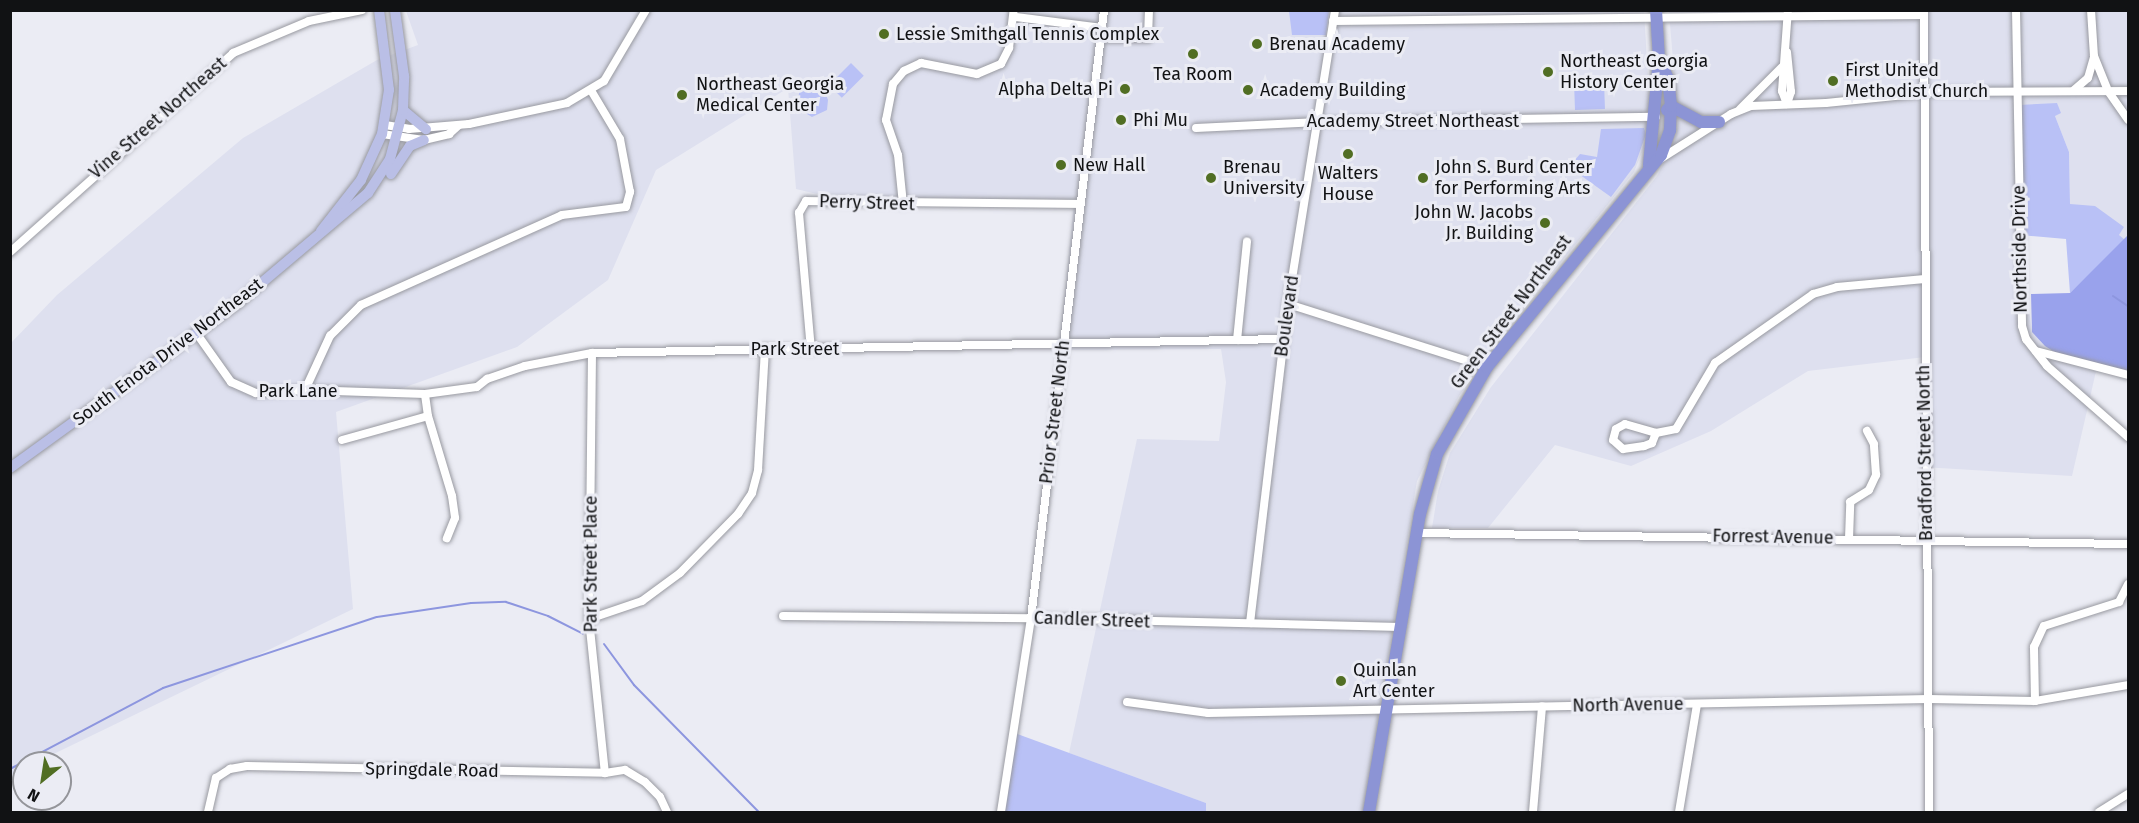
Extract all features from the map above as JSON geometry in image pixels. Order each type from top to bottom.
[{"type":"highway","points":[[1649,165],[1656,117],[1654,80],[1659,59],[1656,13]]},
{"type":"highway","name":"Green Street Northeast","points":[[1369,813],[1417,533],[1437,454],[1487,367],[1649,165],[1661,155],[1666,142],[1671,106],[1668,79],[1659,59]]},
{"type":"highway","points":[[1656,117],[1671,106],[1696,120],[1719,122]]},
{"type":"main road","points":[[381,10],[398,27]]},
{"type":"main road","points":[[321,231],[361,180],[383,129],[388,90],[381,10]]},
{"type":"main road","points":[[368,193],[384,171],[403,110],[395,10]]},
{"type":"main road","points":[[321,231],[336,224],[368,193],[390,176],[410,146],[425,134],[403,110]]},
{"type":"main road","name":"South Enota Drive Northeast","points":[[10,468],[197,334],[321,231]]},
{"type":"street","name":"Vine Street Northeast","points":[[10,252],[233,53],[309,21],[362,10]]},
{"type":"street","points":[[383,129],[397,133],[425,134],[443,124],[459,125],[567,103],[592,92],[612,70],[646,10]]},
{"type":"street","name":"Prior Street North","points":[[1001,813],[1031,618],[1104,10]]},
{"type":"street","points":[[903,204],[898,155],[886,120],[893,84],[903,71],[921,63],[977,74],[991,70],[1001,64],[1009,48],[1015,14],[1102,33],[1148,38],[1149,10]]},
{"type":"street","name":"Boulevard","points":[[1250,623],[1283,339],[1335,10]]},
{"type":"street","points":[[2091,10],[2094,57],[2108,91],[2128,120]]},
{"type":"street","points":[[1787,104],[1791,92],[1787,52],[1788,12]]},
{"type":"street","points":[[1333,21],[1656,13],[1924,13]]},
{"type":"street","name":"Bradford Street North","points":[[1924,13],[1922,93],[1929,813]]},
{"type":"street","name":"Northside Drive","points":[[2016,13],[2020,313],[2026,339],[2048,366],[2128,437]]},
{"type":"street","points":[[1787,52],[1782,91],[1787,104]]},
{"type":"street","points":[[2074,90],[2088,78],[2094,57]]},
{"type":"street","points":[[1649,165],[1740,109],[1773,80],[1784,64]]},
{"type":"street","points":[[1740,109],[1922,93],[2018,90],[2128,91]]},
{"type":"street","points":[[304,390],[330,336],[361,305],[562,215],[626,207],[630,192],[620,139],[592,92]]},
{"type":"street","name":"Academy Street Northeast","points":[[1196,128],[1319,122],[1631,120],[1656,117]]},
{"type":"street","name":"Perry Street","points":[[811,350],[799,213],[806,201],[903,204],[1080,204]]},
{"type":"street","points":[[1237,340],[1247,242]]},
{"type":"street","points":[[1656,433],[1653,442],[1644,446],[1623,449],[1614,440],[1616,429],[1625,424],[1656,433],[1676,429],[1715,363],[1813,294],[1837,287],[1925,279]]},
{"type":"street","points":[[1288,304],[1487,367]]},
{"type":"street","name":"Park Lane","points":[[197,334],[231,382],[242,389],[256,393],[304,390],[425,394]]},
{"type":"street","name":"Park Street","points":[[425,394],[477,387],[487,379],[525,366],[592,353],[1283,339]]},
{"type":"street","points":[[589,619],[642,601],[680,573],[738,514],[752,493],[758,470],[765,348]]},
{"type":"street","points":[[2036,351],[2128,375]]},
{"type":"street","name":"Park Street Place","points":[[592,353],[589,619],[605,773]]},
{"type":"street","points":[[425,394],[428,416],[452,496],[455,518],[447,538]]},
{"type":"street","points":[[342,440],[428,416]]},
{"type":"street","points":[[1849,539],[1850,502],[1869,490],[1876,475],[1874,444],[1868,432]]},
{"type":"street","name":"Forrest Avenue","points":[[1417,533],[2128,544]]},
{"type":"street","points":[[2035,701],[2034,647],[2044,626],[2119,602],[2128,584]]},
{"type":"street","name":"Candler Street","points":[[783,616],[1031,618],[1400,627]]},
{"type":"street","name":"North Avenue","points":[[1127,702],[1208,713],[1929,699],[2035,701],[2128,685]]},
{"type":"street","points":[[1680,813],[1697,704]]},
{"type":"street","points":[[1533,813],[1542,706]]},
{"type":"street","name":"Springdale Road","points":[[208,813],[216,778],[230,769],[247,766],[605,773],[625,770],[645,782],[660,797],[667,813]]},
{"type":"street","points":[[2099,813],[2128,794]]},
{"type":"shaded area","points":[[406,11],[1644,11],[1650,112],[1648,137],[1634,172],[1503,334],[1459,396],[1417,481],[1379,710],[1366,812],[1206,812],[1206,803],[1069,753],[1137,439],[1219,441],[1226,382],[1221,349],[1059,350],[1074,203],[830,197],[796,189],[788,88],[656,170],[608,280],[517,347],[336,412],[353,609],[60,751],[12,751],[11,775],[10,344],[57,295],[243,138],[377,60],[418,45]]},
{"type":"shaded area","points":[[1289,11],[1329,11],[1326,35],[1292,35]]},
{"type":"shaded area","points":[[1669,11],[2128,11],[2128,235],[2125,240],[2118,236],[2124,227],[2070,205],[2069,152],[2055,116],[2057,103],[2020,235],[2032,332],[2097,367],[2072,476],[1923,467],[1925,357],[1808,371],[1711,431],[1631,466],[1555,445],[1488,528],[1432,528],[1438,491],[1450,453],[1491,387],[1657,176],[1675,141],[1678,124]]},
{"type":"shaded area","points":[[851,63],[864,76],[842,98],[829,85]]},
{"type":"shaded area","points":[[1604,81],[1605,109],[1575,110],[1574,82]]},
{"type":"shaded area","points":[[806,84],[824,89],[828,100],[827,110],[812,117],[797,108],[800,86]]},
{"type":"shaded area","points":[[2057,103],[2061,113],[2055,116],[2069,152],[2070,204],[2095,206],[2124,227],[2119,235],[2125,240],[2070,293],[2066,239],[2020,235],[2018,105]]},
{"type":"shaded area","points":[[1644,128],[1646,134],[1635,165],[1611,197],[1569,167],[1580,154],[1597,157],[1601,129]]},
{"type":"shaded area","points":[[2128,235],[2128,376],[2062,357],[2045,346],[2032,332],[2031,294],[2070,293]]},
{"type":"shaded area","points":[[1012,732],[1206,803],[1206,812],[998,812]]},
{"type":"waterway","points":[[2113,296],[2128,306]]},
{"type":"waterway","points":[[10,769],[163,688],[377,617],[471,603],[506,602],[548,616],[583,634]]},
{"type":"waterway","points":[[604,644],[634,685],[759,812]]},
{"type":"place","name":"Lessie Smithgall Tennis Complex","points":[[884,34]]},
{"type":"place","name":"Brenau Academy","points":[[1257,44]]},
{"type":"place","name":"Tea Room","points":[[1193,54]]},
{"type":"place","name":"Northeast Georgia History Center","points":[[1548,72]]},
{"type":"place","name":"First United Methodist Church","points":[[1833,81]]},
{"type":"place","name":"Alpha Delta Pi","points":[[1125,89]]},
{"type":"place","name":"Academy Building","points":[[1248,90]]},
{"type":"place","name":"Northeast Georgia Medical Center","points":[[682,95]]},
{"type":"place","name":"Phi Mu","points":[[1121,120]]},
{"type":"place","name":"Walters House","points":[[1348,154]]},
{"type":"place","name":"New Hall","points":[[1061,165]]},
{"type":"place","name":"Brenau University","points":[[1211,178]]},
{"type":"place","name":"John S. Burd Center for Performing Arts","points":[[1423,178]]},
{"type":"place","name":"John W. Jacobs Jr. Building","points":[[1545,223]]},
{"type":"place","name":"Quinlan Art Center","points":[[1341,681]]}]
